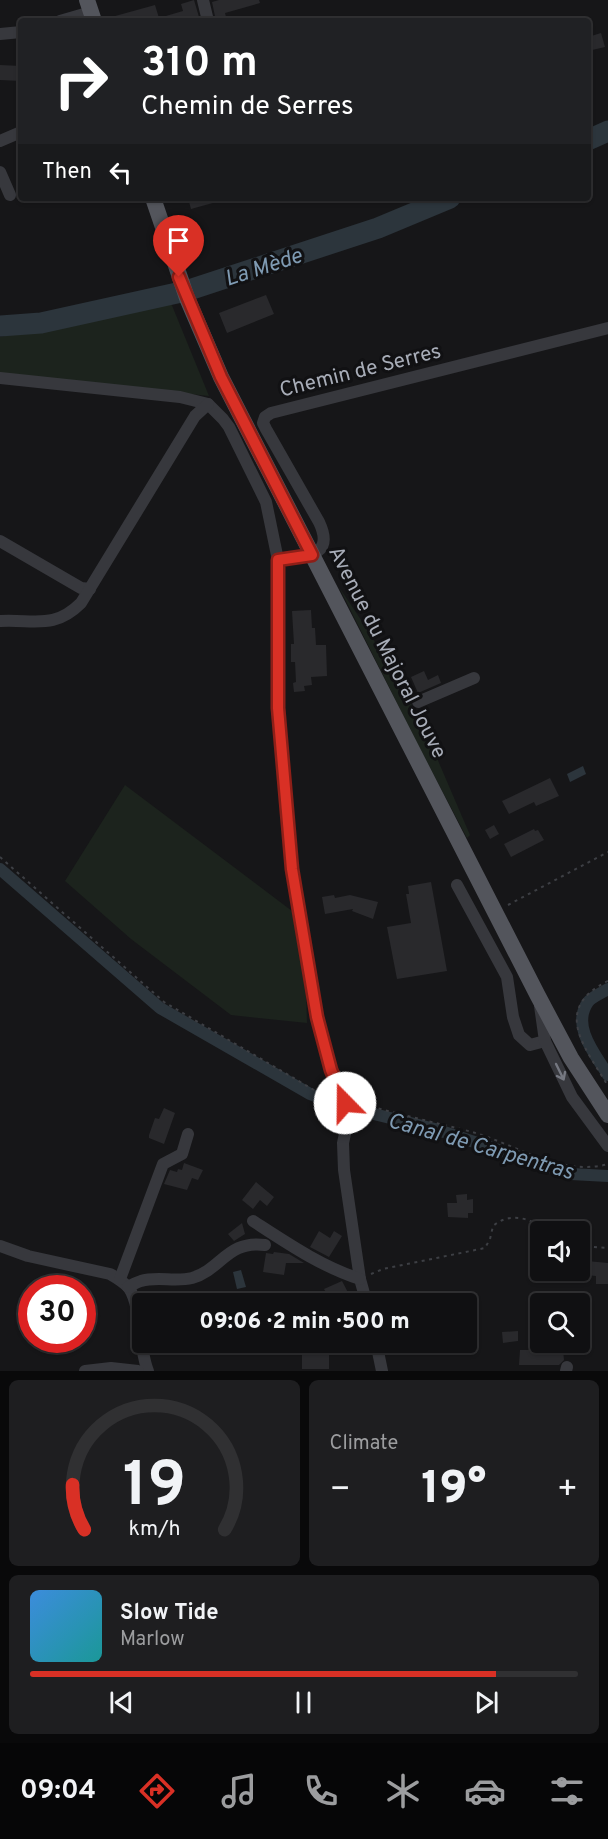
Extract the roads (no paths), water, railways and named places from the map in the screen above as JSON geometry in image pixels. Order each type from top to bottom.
[{"type":"main road","name":"Avenue du Majoral Jouve","points":[[154,201],[179,277],[221,377],[538,996],[572,1058],[608,1115]]},
{"type":"street","points":[[203,0],[207,18]]},
{"type":"street","points":[[69,18],[91,11]]},
{"type":"street","points":[[0,34],[18,32]]},
{"type":"street","points":[[0,141],[18,133]]},
{"type":"street","points":[[0,172],[10,195]]},
{"type":"street","name":"Chemin de Serres","points":[[312,555],[323,546],[325,538],[323,530],[266,429],[263,423],[265,417],[283,410],[608,328]]},
{"type":"street","points":[[0,378],[180,397],[208,404],[229,427],[267,502],[278,560],[278,708],[292,869],[317,1017],[331,1070],[345,1105],[344,1170],[363,1293]]},
{"type":"street","points":[[0,621],[55,621],[70,615],[90,589],[195,416],[208,404]]},
{"type":"street","points":[[0,541],[81,588],[90,589]]},
{"type":"street","points":[[278,560],[312,555]]},
{"type":"street","points":[[418,702],[474,678]]},
{"type":"street","points":[[457,885],[507,977],[513,1017],[519,1035],[530,1045],[545,1041]]},
{"type":"street","points":[[538,996],[545,1041],[572,1097],[608,1146]]},
{"type":"street","points":[[124,1283],[163,1164],[182,1154],[188,1134]]},
{"type":"street","points":[[254,1221],[290,1245],[345,1274],[360,1279]]},
{"type":"street","points":[[124,1283],[191,1278],[209,1270],[225,1255],[246,1244],[265,1245]]},
{"type":"street","points":[[0,1246],[28,1256],[110,1274],[124,1283],[135,1300],[142,1353],[148,1371]]},
{"type":"street","points":[[378,1353],[382,1371]]},
{"type":"street","points":[[86,1371],[111,1368],[138,1371]]},
{"type":"waterway","name":"La Mède","points":[[591,139],[608,131]]},
{"type":"waterway","name":"La Mède","points":[[0,326],[41,323],[186,291],[378,228],[443,201]]},
{"type":"waterway","name":"Canal de Carpentras","points":[[0,869],[160,1008],[310,1094],[337,1105],[435,1129],[571,1174],[608,1176]]},
{"type":"waterway","name":"Canal de Carpentras","points":[[608,989],[588,1002],[583,1011],[582,1021],[583,1030],[591,1049],[608,1075]]}]
